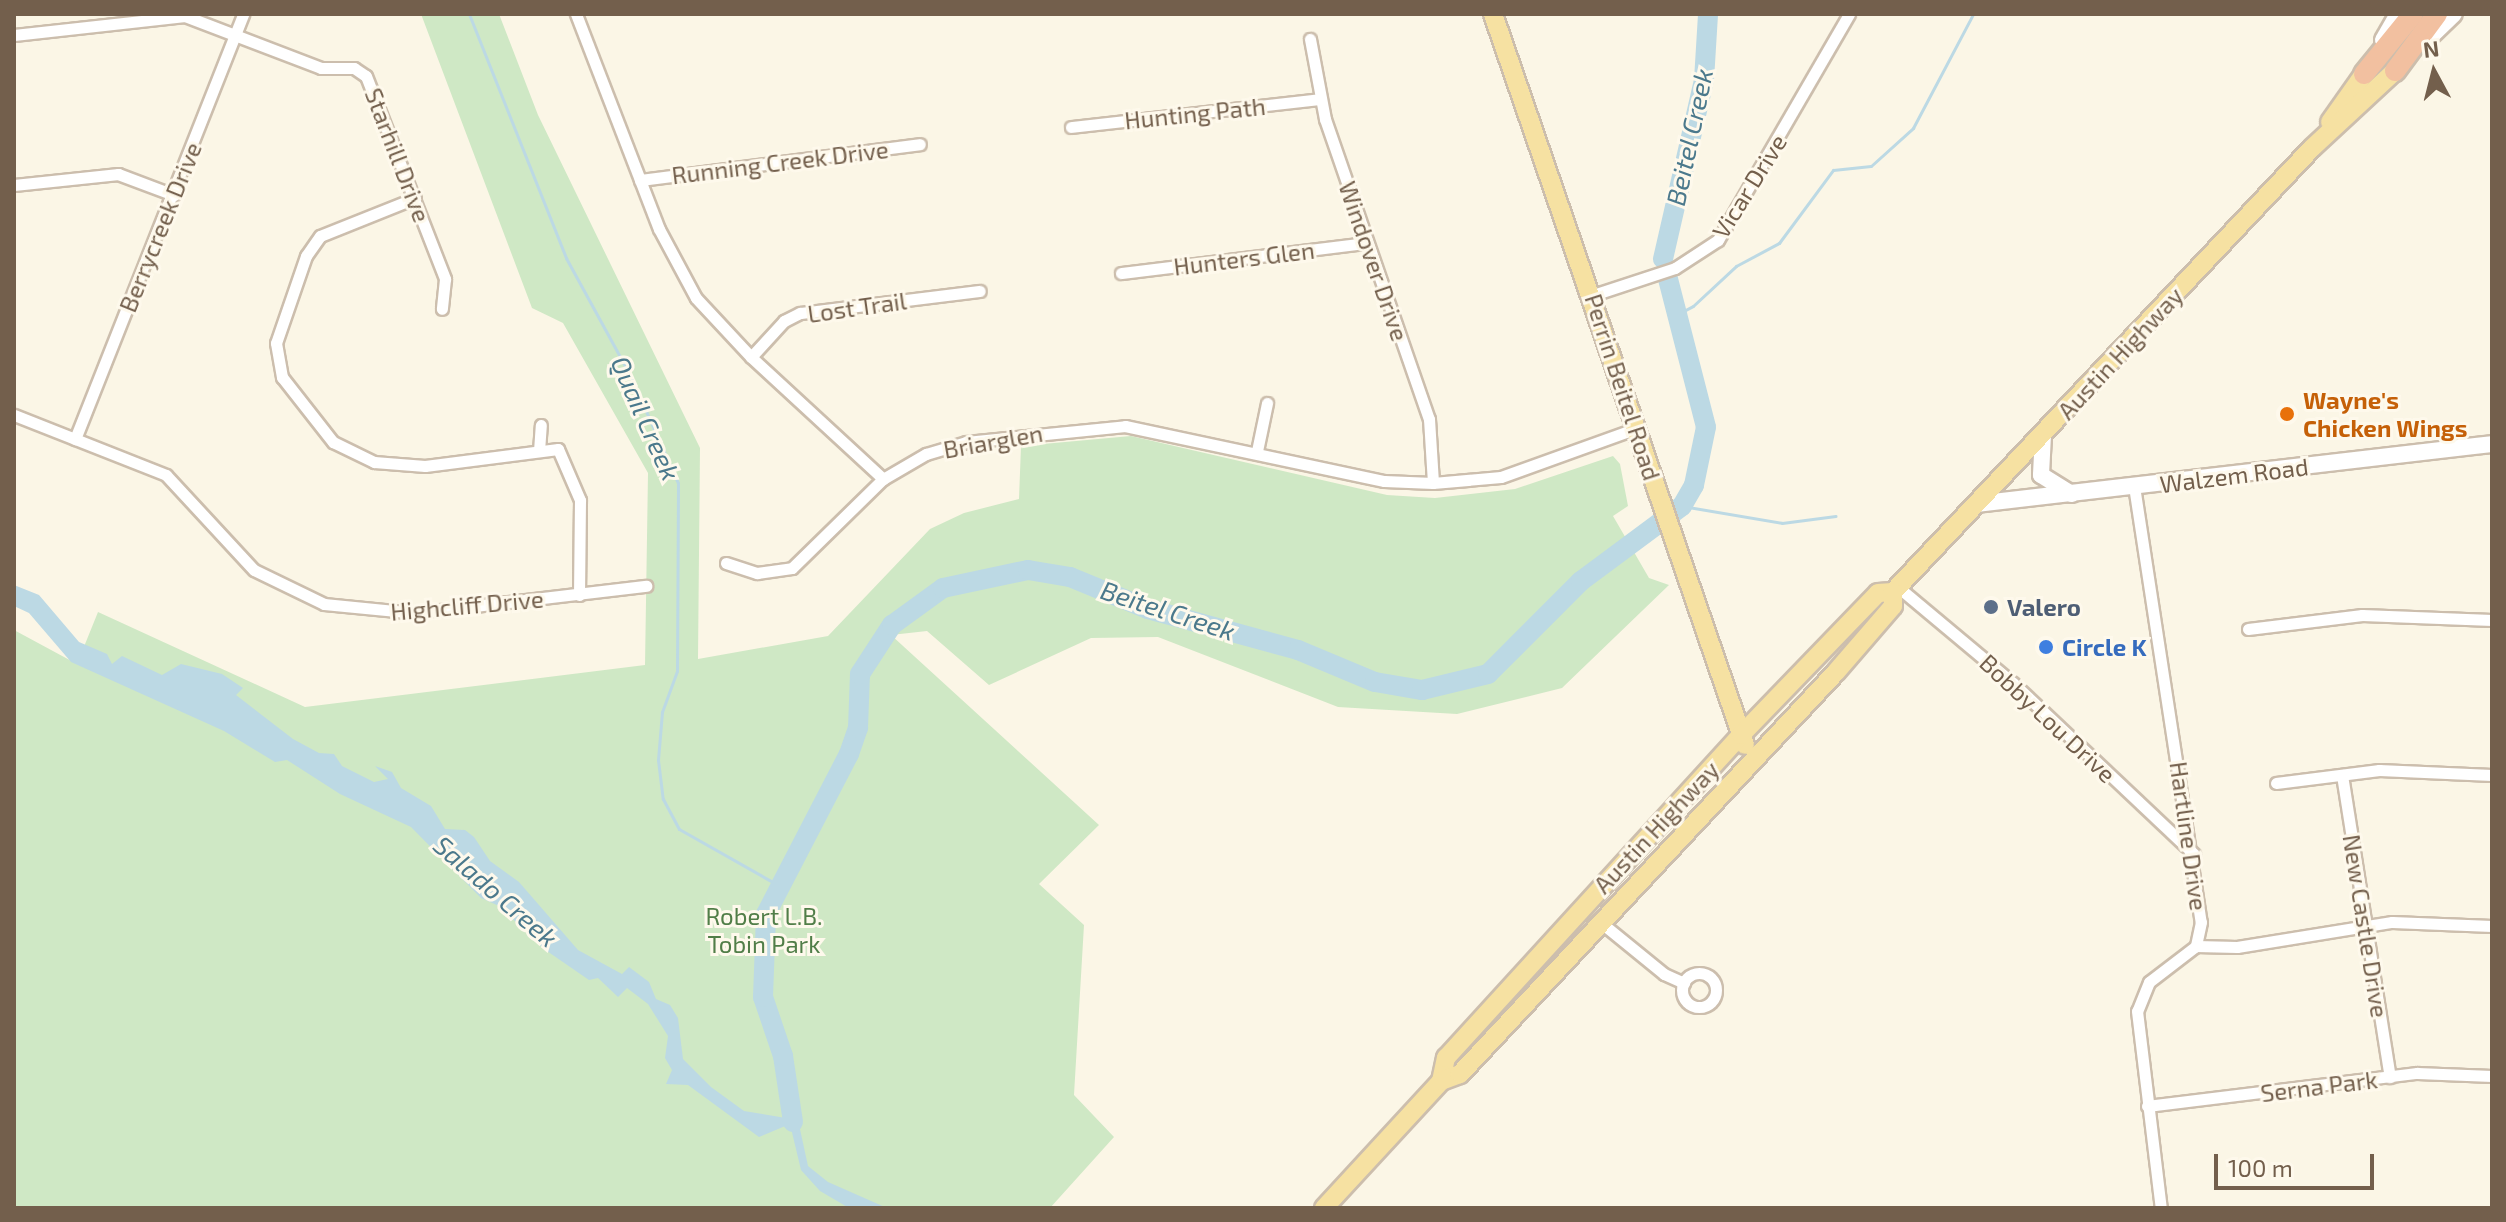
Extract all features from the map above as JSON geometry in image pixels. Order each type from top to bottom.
[{"type":"highway","points":[[2364,74],[2413,14]]},
{"type":"highway","points":[[2395,71],[2437,14]]},
{"type":"main road","name":"Perrin Beitel Road","points":[[1493,14],[1593,295],[1682,569],[1751,760]]},
{"type":"main road","name":"Austin Highway","points":[[2312,148],[2364,74],[2398,14]]},
{"type":"main road","name":"Austin Highway","points":[[1441,1081],[1444,1060],[1741,735],[1878,593],[1895,589],[2312,148],[2454,14]]},
{"type":"main road","points":[[2043,435],[2041,475],[2072,494]]},
{"type":"main road","name":"Walzem Road","points":[[1976,504],[2492,444]]},
{"type":"main road","name":"Austin Highway","points":[[1324,1208],[1441,1081],[1460,1074],[1751,760],[1893,606],[1895,589]]},
{"type":"main road","points":[[1725,691],[1747,707],[1787,688]]},
{"type":"street","name":"Berrycreek Drive","points":[[75,439],[243,14]]},
{"type":"street","points":[[576,14],[640,180],[684,280],[751,357],[883,479]]},
{"type":"street","name":"Vicar Drive","points":[[1593,295],[1675,268],[1718,240],[1849,14]]},
{"type":"street","name":"Starhill Drive","points":[[14,35],[173,16],[235,34],[321,68],[354,68],[366,76],[445,279],[442,309]]},
{"type":"street","name":"Windover Drive","points":[[1310,39],[1320,99],[1429,419],[1433,483]]},
{"type":"street","name":"Hunting Path","points":[[1071,127],[1320,99]]},
{"type":"street","name":"Running Creek Drive","points":[[640,180],[920,144]]},
{"type":"street","points":[[14,185],[118,174],[174,195]]},
{"type":"street","points":[[415,198],[320,236],[306,256],[276,343],[282,377],[333,442],[374,462],[425,466],[558,449],[578,489],[579,595]]},
{"type":"street","name":"Hunters Glen","points":[[1121,273],[1367,243]]},
{"type":"street","name":"Lost Trail","points":[[751,357],[784,321],[800,313],[980,291]]},
{"type":"street","points":[[1257,451],[1267,403]]},
{"type":"street","name":"Highcliff Drive","points":[[14,415],[166,475],[254,570],[276,585],[324,604],[415,613],[646,586]]},
{"type":"street","points":[[539,451],[541,425]]},
{"type":"street","name":"Briarglen","points":[[726,563],[757,573],[792,568],[883,479],[907,462],[946,447],[1099,425],[1151,429],[1384,481],[1433,483],[1501,477],[1637,428]]},
{"type":"street","name":"Hartline Drive","points":[[2134,486],[2194,854],[2201,922],[2196,946],[2165,965],[2142,996],[2136,1026],[2161,1208]]},
{"type":"street","name":"Bobby Lou Drive","points":[[1895,589],[2013,683],[2194,854]]},
{"type":"street","points":[[2248,629],[2362,615],[2492,620]]},
{"type":"street","points":[[2276,783],[2379,770],[2492,775]]},
{"type":"street","name":"New Castle Drive","points":[[2342,775],[2390,1077]]},
{"type":"street","points":[[1599,921],[1664,974],[1684,983]]},
{"type":"street","points":[[2196,946],[2237,947],[2366,926],[2492,926]]},
{"type":"street","name":"Serna Park","points":[[2147,1106],[2390,1077],[2492,1076]]},
{"type":"green space","name":"Robert L.B. Tobin Park","points":[[421,14],[499,14],[538,115],[700,448],[698,659],[828,636],[930,529],[964,513],[1019,499],[1021,446],[1131,436],[1387,495],[1435,498],[1515,489],[1613,456],[1620,464],[1628,506],[1613,516],[1649,578],[1669,585],[1562,688],[1457,714],[1338,707],[1158,637],[1091,638],[989,685],[927,631],[891,635],[1099,825],[1039,884],[1084,925],[1074,1095],[1114,1137],[1050,1208],[14,1208],[14,630],[77,664],[98,612],[305,707],[645,665],[648,473],[563,323],[532,308]]},
{"type":"water","name":"Salado Creek","points":[[14,585],[39,595],[79,642],[107,654],[112,664],[122,656],[162,675],[181,664],[222,674],[243,688],[236,695],[293,739],[319,753],[334,754],[342,766],[374,782],[388,779],[375,766],[392,772],[401,788],[431,806],[445,829],[465,830],[474,837],[490,861],[519,882],[578,950],[622,974],[629,967],[649,982],[656,999],[670,1005],[678,1018],[683,1059],[711,1087],[744,1111],[798,1120],[808,1166],[828,1182],[887,1208],[849,1208],[820,1191],[801,1170],[790,1124],[759,1137],[688,1085],[666,1084],[672,1070],[665,1058],[668,1036],[648,1004],[627,988],[618,997],[598,978],[589,980],[544,949],[499,906],[481,898],[411,827],[340,794],[287,760],[275,762],[224,731],[71,662],[29,613],[14,606]]},
{"type":"waterway","name":"Quail Creek","points":[[469,14],[566,258],[629,373],[678,483],[677,671],[662,712],[658,760],[663,799],[679,829],[778,885]]},
{"type":"waterway","name":"Beitel Creek","points":[[1663,259],[1704,80],[1708,14]]},
{"type":"waterway","points":[[1676,315],[1693,306],[1736,266],[1779,243],[1833,170],[1871,166],[1913,128],[1973,14]]},
{"type":"waterway","name":"Beitel Creek","points":[[793,1122],[783,1056],[763,997],[766,914],[849,754],[858,728],[860,674],[892,625],[943,588],[1028,570],[1070,577],[1148,609],[1298,650],[1375,682],[1422,690],[1488,674],[1581,581],[1682,506],[1694,485],[1706,427],[1668,279]]},
{"type":"waterway","points":[[1682,506],[1782,523],[1836,516]]},
{"type":"place","name":"Wayne's Chicken Wings","points":[[2287,414]]},
{"type":"place","name":"Valero","points":[[1991,607]]},
{"type":"place","name":"Circle K","points":[[2046,647]]}]
